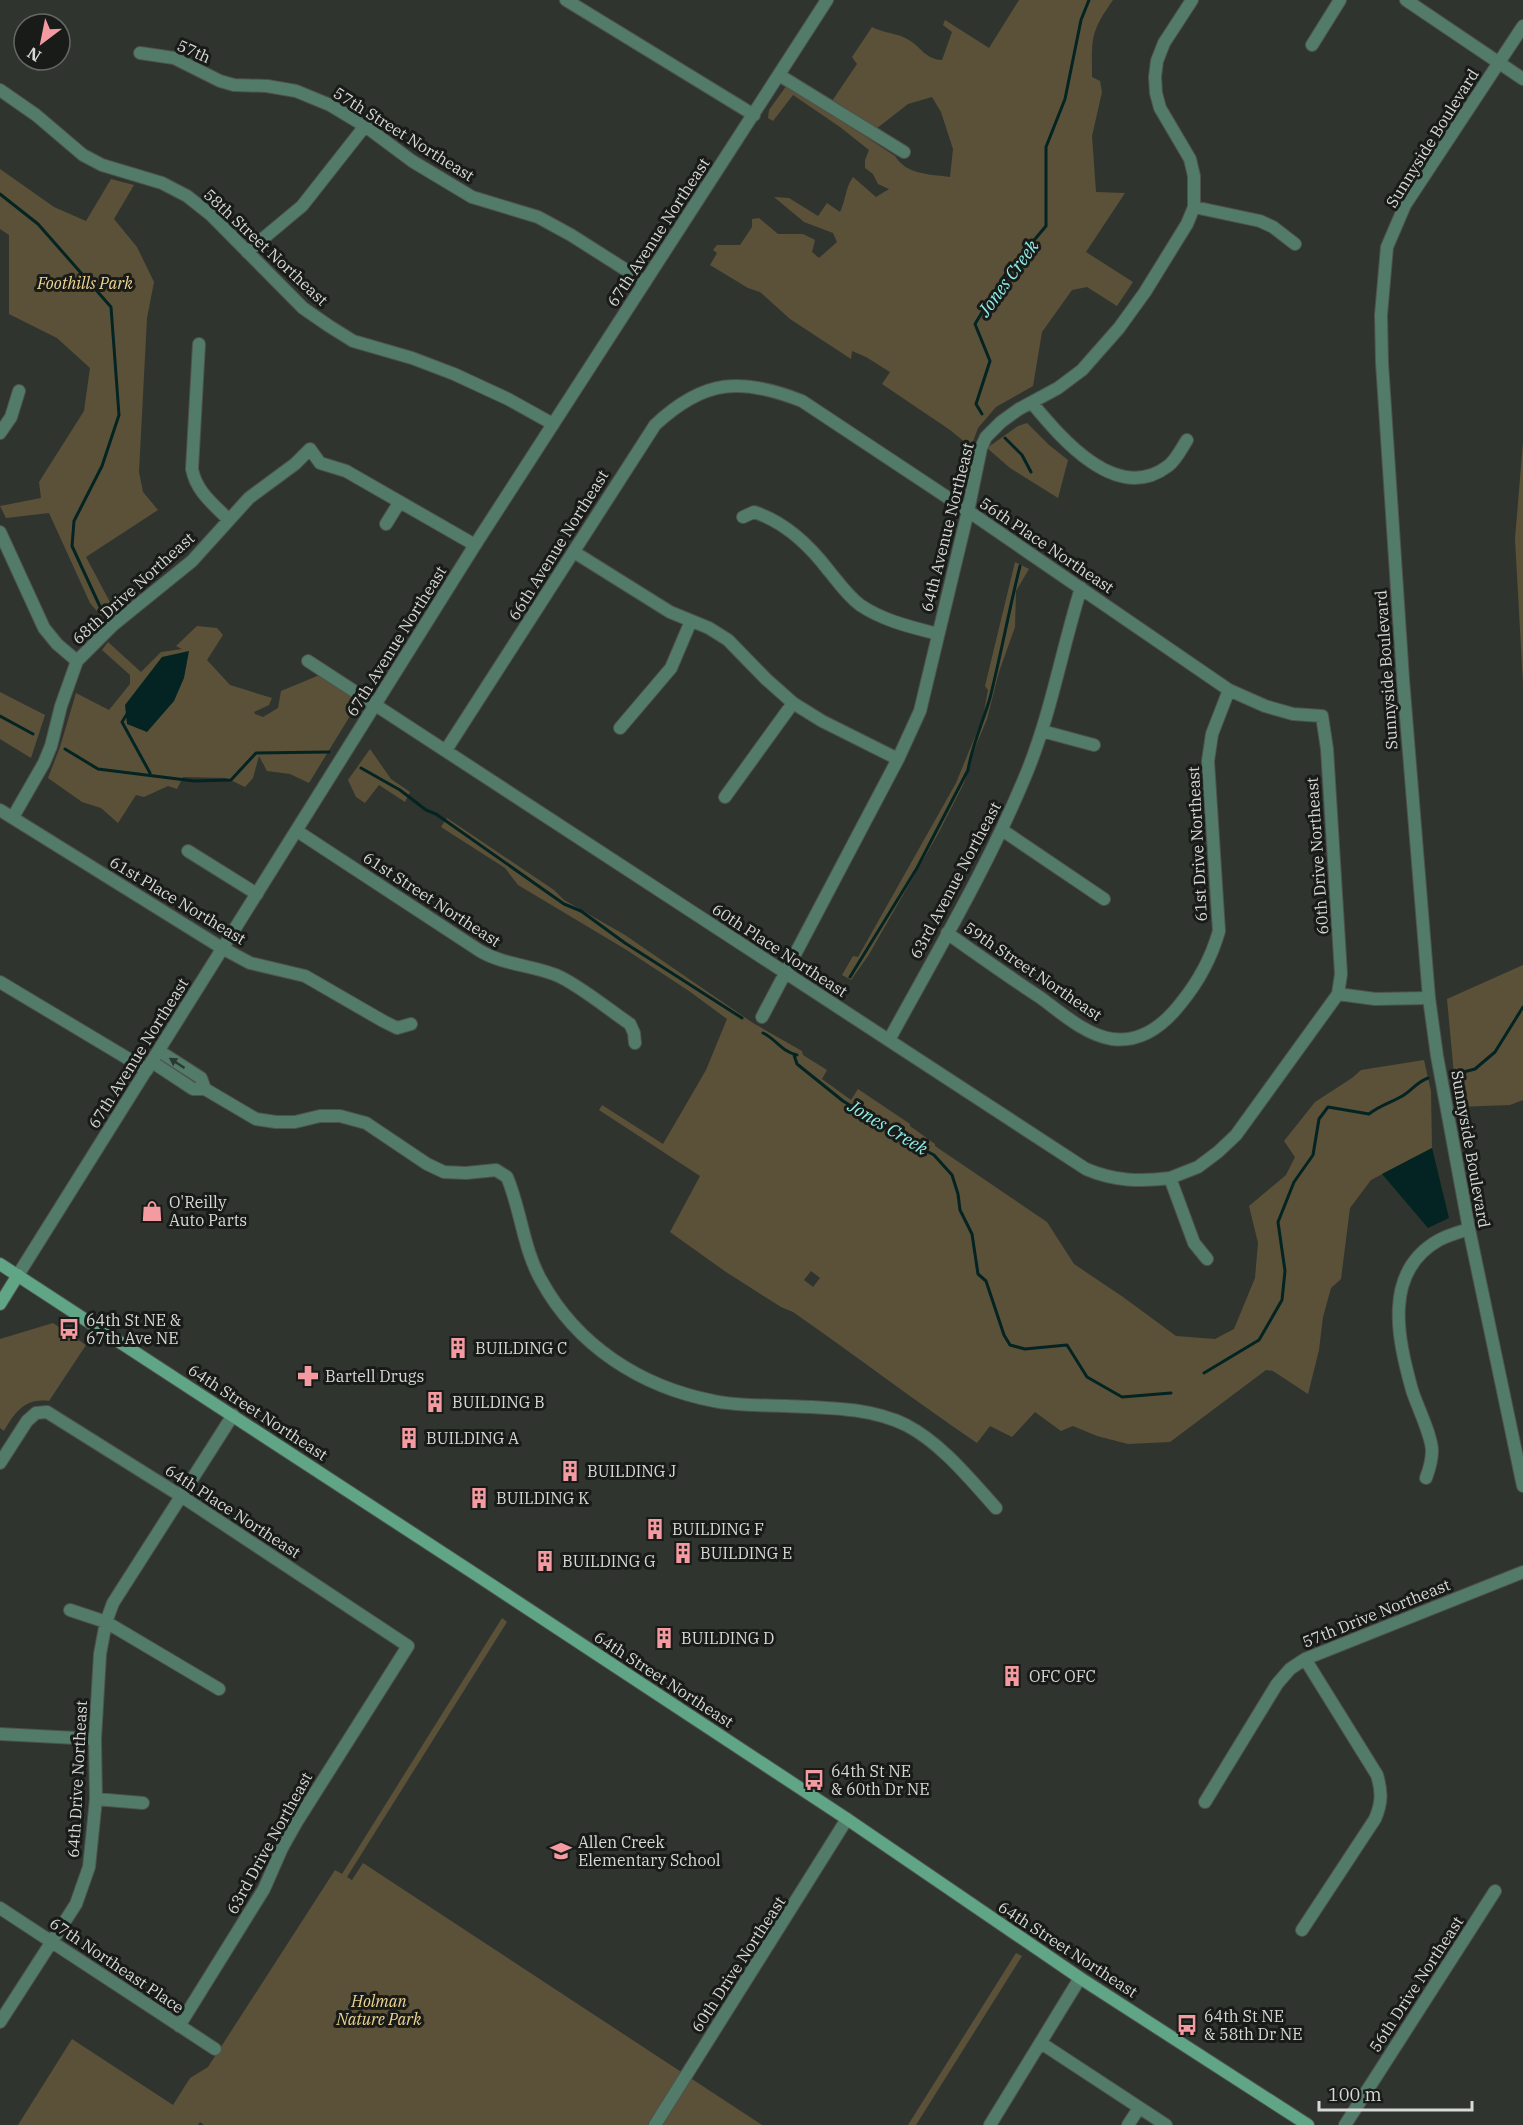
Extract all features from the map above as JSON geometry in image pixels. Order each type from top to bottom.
[{"type":"main road","name":"64th Street Northeast","points":[[0,1264],[847,1819],[1080,1978],[1308,2125]]},
{"type":"main road","name":"67th Avenue Northeast","points":[[0,1304],[18,1275]]},
{"type":"street","points":[[566,0],[754,115]]},
{"type":"street","name":"67th Avenue Northeast","points":[[18,1275],[475,544],[827,0]]},
{"type":"street","name":"64th Avenue Northeast","points":[[762,1017],[898,759],[920,711],[981,448],[986,437],[1019,409],[1058,388],[1083,370],[1119,328],[1180,238],[1194,207],[1196,191],[1190,159],[1160,108],[1155,77],[1157,61],[1164,43],[1192,0]]},
{"type":"street","points":[[1312,45],[1340,0]]},
{"type":"street","points":[[1406,0],[1523,79]]},
{"type":"street","name":"Sunnyside Boulevard","points":[[1523,26],[1405,206],[1387,247],[1381,306],[1382,363],[1401,656],[1429,998],[1437,1056],[1469,1229],[1523,1486]]},
{"type":"street","name":"57th","points":[[140,53],[174,57],[216,79],[234,85]]},
{"type":"street","points":[[779,75],[904,152]]},
{"type":"street","name":"57th Street Northeast","points":[[234,85],[267,86],[296,91],[330,105],[365,126],[412,161],[466,193],[538,218],[571,235],[645,282]]},
{"type":"street","name":"58th Street Northeast","points":[[0,90],[36,115],[83,154],[102,165],[162,183],[187,196],[211,215],[303,308],[329,326],[353,340],[454,374],[508,399],[553,424]]},
{"type":"street","points":[[247,252],[302,206],[365,126]]},
{"type":"street","points":[[1194,207],[1260,221],[1273,227],[1295,244]]},
{"type":"street","points":[[199,344],[192,469],[194,481],[228,519],[249,498],[295,464],[310,449],[320,463],[346,471],[475,544]]},
{"type":"street","name":"56th Place Northeast","points":[[723,386],[750,386],[777,391],[802,400],[1229,690],[1264,706],[1293,714],[1322,716]]},
{"type":"street","name":"66th Avenue Northeast","points":[[446,750],[655,425],[681,402],[700,392],[723,386]]},
{"type":"street","points":[[0,433],[11,417],[19,391]]},
{"type":"street","points":[[1032,403],[1060,437],[1085,458],[1104,470],[1122,477],[1153,474],[1168,466],[1187,440]]},
{"type":"street","points":[[386,524],[399,502]]},
{"type":"street","points":[[743,517],[754,512],[764,515],[790,531],[813,551],[845,591],[859,604],[900,624],[938,634]]},
{"type":"street","name":"68th Drive Northeast","points":[[13,817],[44,763],[77,661],[113,625],[192,561],[228,519]]},
{"type":"street","points":[[0,532],[44,628],[57,644],[77,661]]},
{"type":"street","points":[[574,552],[670,612],[709,628],[728,640],[793,703],[822,721],[898,759]]},
{"type":"street","name":"63rd Avenue Northeast","points":[[889,1040],[1002,830],[1042,731],[1081,588]]},
{"type":"street","points":[[620,729],[671,668],[691,621]]},
{"type":"street","name":"60th Place Northeast","points":[[308,661],[1086,1169],[1105,1177],[1133,1181],[1170,1178]]},
{"type":"street","name":"61st Drive Northeast","points":[[1136,1038],[1154,1030],[1169,1018],[1196,984],[1214,950],[1219,931],[1208,761],[1212,734],[1229,690]]},
{"type":"street","points":[[725,797],[793,703]]},
{"type":"street","name":"60th Drive Northeast","points":[[1322,716],[1327,748],[1341,974],[1338,994]]},
{"type":"street","points":[[1042,731],[1094,745]]},
{"type":"street","name":"61st Place Northeast","points":[[0,810],[249,963],[305,976],[397,1028],[411,1024]]},
{"type":"street","points":[[1002,830],[1104,898]]},
{"type":"street","name":"61st Street Northeast","points":[[297,831],[494,959],[556,975],[572,985],[630,1024],[634,1033],[634,1043]]},
{"type":"street","points":[[188,851],[257,894]]},
{"type":"street","name":"59th Street Northeast","points":[[947,933],[1093,1032],[1110,1039],[1136,1038]]},
{"type":"street","points":[[0,982],[150,1066],[193,1089],[205,1089],[256,1119],[295,1122],[320,1116],[340,1116],[366,1123],[426,1164],[444,1172],[466,1173],[496,1170],[507,1177],[526,1245],[540,1280],[577,1329],[602,1353],[630,1372],[671,1390],[715,1401],[856,1410],[889,1418],[928,1438],[996,1508]]},
{"type":"street","points":[[1207,1259],[1194,1243],[1170,1178],[1198,1167],[1236,1135],[1338,994],[1375,999],[1429,998]]},
{"type":"street","points":[[159,1051],[201,1078],[205,1089]]},
{"type":"street","points":[[1426,1478],[1432,1450],[1412,1389],[1398,1323],[1398,1304],[1402,1286],[1412,1265],[1425,1249],[1440,1239],[1469,1229]]},
{"type":"street","name":"64th Place Northeast","points":[[0,1463],[27,1421],[36,1413],[47,1412],[181,1496],[408,1646]]},
{"type":"street","name":"64th Drive Northeast","points":[[0,2022],[76,1904],[89,1867],[96,1799],[95,1739],[100,1653],[106,1622],[113,1603],[233,1415]]},
{"type":"street","name":"57th Drive Northeast","points":[[1205,1802],[1277,1684],[1290,1669],[1305,1659],[1523,1572]]},
{"type":"street","points":[[70,1610],[106,1622],[219,1689]]},
{"type":"street","name":"63rd Drive Northeast","points":[[179,2026],[264,1889],[296,1822],[408,1646]]},
{"type":"street","points":[[1302,1929],[1375,1819],[1382,1798],[1377,1775],[1305,1659]]},
{"type":"street","points":[[0,1734],[95,1739]]},
{"type":"street","points":[[96,1799],[143,1803]]},
{"type":"street","name":"60th Drive Northeast","points":[[655,2125],[847,1819]]},
{"type":"street","name":"56th Drive Northeast","points":[[1345,2125],[1495,1891]]},
{"type":"street","name":"67th Northeast Place","points":[[0,1908],[215,2049]]},
{"type":"street","points":[[990,2125],[1080,1978]]},
{"type":"street","points":[[1041,2043],[1166,2125]]},
{"type":"street","points":[[1128,2125],[1139,2108]]},
{"type":"green space","points":[[1019,0],[1113,0],[1100,20],[1094,36],[1092,77],[1100,81],[1102,92],[1092,136],[1096,192],[1125,193],[1086,252],[1133,282],[1117,306],[1087,287],[1072,290],[1042,332],[1033,386],[996,407],[978,428],[971,447],[882,384],[890,372],[852,351],[851,359],[790,319],[760,292],[748,288],[710,265],[717,253],[713,250],[717,245],[740,245],[752,227],[752,219],[759,218],[778,234],[803,234],[815,240],[812,252],[819,258],[837,242],[833,233],[804,222],[774,197],[789,198],[818,216],[827,203],[840,212],[848,185],[853,177],[876,197],[889,189],[878,184],[873,174],[865,168],[869,150],[793,95],[773,121],[768,118],[769,110],[787,85],[895,156],[906,167],[927,174],[950,177],[953,149],[941,112],[932,97],[908,104],[876,129],[832,101],[857,64],[852,57],[872,27],[905,38],[928,55],[942,60],[952,32],[943,25],[945,20],[989,48]]},
{"type":"green space","name":"Foothills Park","points":[[0,169],[54,207],[86,221],[111,179],[134,185],[114,219],[137,247],[154,282],[147,318],[139,472],[143,492],[158,510],[86,557],[112,606],[101,616],[90,603],[49,513],[6,518],[0,506],[41,498],[39,482],[84,411],[90,368],[57,338],[9,314],[9,235],[0,229]]},
{"type":"green space","points":[[1027,423],[1068,460],[1058,498],[1010,468],[987,448],[1018,426]]},
{"type":"green space","points":[[1523,442],[1523,684],[1515,539]]},
{"type":"green space","points":[[1015,562],[1029,569],[1016,591],[1015,627],[999,672],[987,719],[972,755],[964,783],[938,834],[868,956],[851,980],[842,975],[853,956],[858,957],[956,783],[983,717],[988,690],[985,686]]},
{"type":"green space","points":[[197,626],[217,628],[223,635],[207,660],[230,685],[272,698],[269,705],[254,712],[255,714],[263,717],[278,708],[281,691],[322,674],[364,693],[309,783],[290,774],[267,771],[259,756],[253,778],[245,787],[226,778],[183,777],[177,789],[168,786],[144,797],[136,795],[118,823],[101,808],[82,802],[48,778],[76,693],[109,710],[130,684],[130,675],[102,650],[108,642],[141,672],[161,652],[182,649],[176,646]]},
{"type":"green space","points":[[0,692],[45,715],[31,758],[0,739]]},
{"type":"green space","points":[[370,749],[391,779],[410,792],[405,802],[379,785],[365,803],[356,797],[348,780]]},
{"type":"green space","points":[[447,818],[554,890],[564,900],[625,935],[753,1023],[802,1051],[803,1055],[827,1070],[822,1079],[851,1100],[858,1089],[910,1124],[935,1146],[1047,1222],[1074,1264],[1176,1336],[1215,1339],[1234,1329],[1255,1278],[1258,1243],[1249,1206],[1286,1175],[1295,1157],[1284,1141],[1315,1102],[1361,1070],[1424,1060],[1431,1091],[1432,1148],[1371,1180],[1350,1208],[1341,1279],[1331,1288],[1308,1394],[1273,1371],[1266,1370],[1170,1442],[1128,1444],[1097,1436],[1073,1426],[1061,1431],[1035,1412],[1012,1437],[990,1426],[977,1443],[793,1312],[781,1307],[726,1272],[670,1232],[700,1176],[599,1110],[602,1105],[663,1144],[706,1070],[727,1019],[625,949],[518,885],[505,868],[441,827]],"holes":[[[811,1271],[820,1278],[813,1287],[804,1280]]]},
{"type":"green space","points":[[1523,965],[1523,1100],[1510,1105],[1457,1107],[1447,999]]},
{"type":"green space","points":[[53,1323],[86,1345],[49,1401],[27,1404],[17,1412],[4,1431],[0,1428],[0,1339]]},
{"type":"green space","name":"Holman Nature Park","points":[[502,1618],[507,1622],[347,1877],[352,1880],[363,1863],[762,2125],[204,2125],[200,2122],[198,2125],[18,2125],[72,2039],[173,2105],[190,2078],[208,2067],[335,1870],[342,1874]]},
{"type":"green space","points":[[1016,1953],[1022,1956],[916,2125],[908,2125]]},
{"type":"water","points":[[189,651],[184,678],[174,701],[147,732],[127,724],[125,705],[162,657]]},
{"type":"water","points":[[1432,1148],[1449,1218],[1428,1228],[1382,1174]]},
{"type":"waterway","name":"Jones Creek","points":[[982,414],[976,404],[990,361],[975,324],[1004,276],[1046,226],[1046,147],[1065,99],[1081,20],[1089,0]]},
{"type":"waterway","points":[[0,194],[38,224],[111,307],[119,415],[102,466],[74,521],[72,546],[102,611]]},
{"type":"waterway","name":"Jones Creek","points":[[1005,438],[1022,455],[1031,472]]},
{"type":"waterway","name":"Jones Creek","points":[[850,977],[917,868],[968,770],[990,698],[1020,566]]},
{"type":"waterway","points":[[127,714],[122,722],[150,773]]},
{"type":"waterway","points":[[0,716],[33,734]]},
{"type":"waterway","points":[[65,749],[98,769],[194,781],[231,780],[256,753],[329,752]]},
{"type":"waterway","points":[[361,768],[400,790],[564,904],[581,911],[625,943],[742,1018]]},
{"type":"waterway","name":"Jones Creek","points":[[1452,1075],[1475,1069],[1495,1052],[1523,1007]]},
{"type":"waterway","points":[[763,1033],[787,1051],[797,1055]]},
{"type":"waterway","name":"Jones Creek","points":[[794,1055],[797,1064],[843,1101],[890,1130],[901,1133],[913,1144],[934,1155],[952,1175],[960,1210],[972,1234],[978,1274],[986,1281],[1004,1335],[1010,1345],[1025,1349],[1067,1345],[1087,1377],[1122,1397],[1171,1393]]},
{"type":"waterway","name":"Jones Creek","points":[[1204,1373],[1259,1340],[1282,1300],[1285,1271],[1278,1222],[1294,1182],[1313,1155],[1319,1119],[1328,1107],[1369,1114],[1404,1095],[1428,1078]]},
{"type":"place","name":"O'Reilly Auto Parts","points":[[152,1211]]},
{"type":"place","name":"64th St NE & 67th Ave NE","points":[[69,1329]]},
{"type":"place","name":"BUILDING C","points":[[458,1348]]},
{"type":"place","name":"Bartell Drugs","points":[[308,1376]]},
{"type":"place","name":"BUILDING B","points":[[435,1402]]},
{"type":"place","name":"BUILDING A","points":[[409,1438]]},
{"type":"place","name":"BUILDING J","points":[[570,1471]]},
{"type":"place","name":"BUILDING K","points":[[479,1498]]},
{"type":"place","name":"BUILDING F","points":[[655,1529]]},
{"type":"place","name":"BUILDING E","points":[[683,1553]]},
{"type":"place","name":"BUILDING G","points":[[545,1561]]},
{"type":"place","name":"BUILDING D","points":[[664,1638]]},
{"type":"place","name":"OFC OFC","points":[[1012,1676]]},
{"type":"place","name":"64th St NE & 60th Dr NE","points":[[814,1780]]},
{"type":"place","name":"Allen Creek Elementary School","points":[[561,1851]]},
{"type":"place","name":"64th St NE & 58th Dr NE","points":[[1187,2025]]}]
